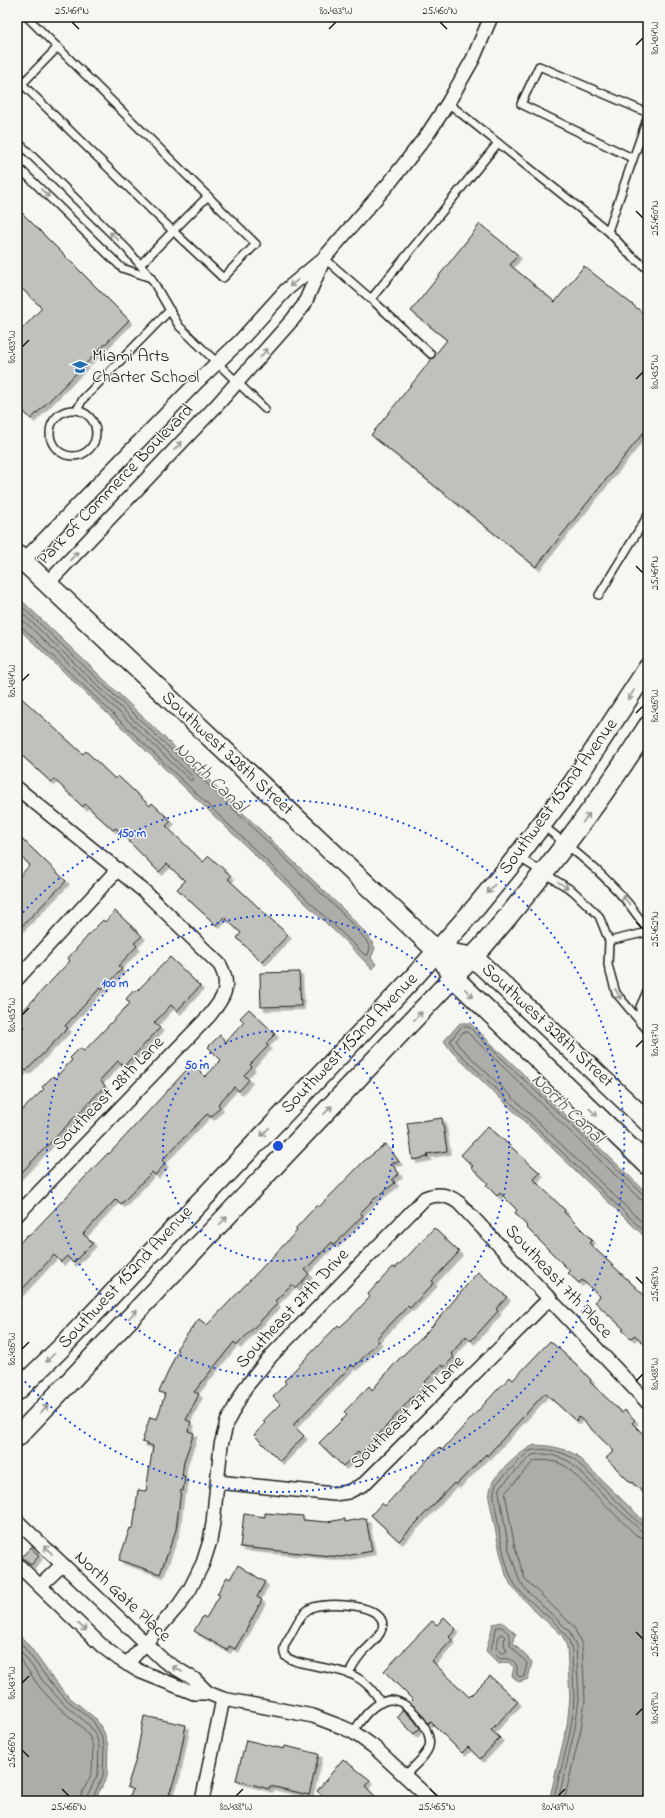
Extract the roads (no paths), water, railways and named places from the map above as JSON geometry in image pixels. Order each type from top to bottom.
[{"type":"street","name":"Park of Commerce Boulevard","points":[[20,558],[217,362],[239,342],[286,290],[324,258],[409,159],[448,103],[476,53],[492,17]]},
{"type":"street","name":"Park of Commerce Boulevard","points":[[47,584],[238,382],[304,306],[324,258]]},
{"type":"street","name":"Southwest 328th Street","points":[[20,558],[436,951],[454,978],[648,1165]]},
{"type":"street","name":"Southwest 152nd Avenue","points":[[17,1392],[61,1348],[414,977],[477,906],[518,857],[542,825],[600,743],[648,668]]},
{"type":"street","name":"Southwest 152nd Avenue","points":[[17,1437],[474,957],[544,874],[567,844],[605,792],[648,726]]},
{"type":"street","points":[[17,788],[118,869],[17,979]]},
{"type":"street","name":"Southeast 28th Lane","points":[[17,1215],[209,1016],[224,995],[226,980],[220,965],[145,892],[118,869]]},
{"type":"street","name":"Southwest 328th Street","points":[[436,951],[474,957],[648,1122]]},
{"type":"street","name":"Southeast 7th Place","points":[[437,1195],[451,1197],[459,1203],[648,1403]]},
{"type":"street","name":"Southeast 27th Drive","points":[[127,1664],[179,1606],[197,1577],[210,1541],[218,1482],[221,1445],[227,1422],[238,1400],[253,1376],[419,1202],[428,1196],[437,1195]]},
{"type":"street","name":"Southeast 27th Lane","points":[[218,1482],[334,1494],[348,1492],[364,1484],[550,1298]]},
{"type":"street","name":"North Gate Place","points":[[17,1521],[145,1644],[164,1661],[194,1679],[208,1693]]},
{"type":"street","name":"North Gate Place","points":[[17,1564],[99,1642],[127,1664],[149,1676],[194,1693],[208,1693],[223,1699],[313,1716],[330,1721],[353,1732],[374,1747],[432,1801]]},
{"type":"street","points":[[40,1586],[62,1565]]},
{"type":"street","points":[[204,1801],[223,1699]]},
{"type":"lane","points":[[27,17],[58,47],[256,244],[223,278],[19,84],[58,47]]},
{"type":"lane","points":[[608,230],[648,114],[539,66],[521,104],[632,158]]},
{"type":"lane","points":[[448,103],[608,230],[630,255],[648,269]]},
{"type":"lane","points":[[17,141],[141,264],[151,278],[179,326],[265,409]]},
{"type":"lane","points":[[371,299],[498,143]]},
{"type":"lane","points":[[17,166],[122,268],[151,278]]},
{"type":"lane","points":[[141,264],[208,196]]},
{"type":"lane","points":[[324,258],[431,354]]},
{"type":"lane","points":[[77,410],[83,399],[170,310]]},
{"type":"lane","points":[[77,410],[89,416],[94,422],[96,436],[90,449],[84,453],[70,456],[57,449],[53,443],[50,429],[57,417],[62,412],[77,410]]},
{"type":"lane","points":[[599,595],[648,515]]},
{"type":"lane","points":[[542,825],[567,844],[623,895],[641,919],[648,932],[609,941]]},
{"type":"lane","points":[[518,857],[573,891],[599,916],[609,941],[608,965],[616,994],[648,1031]]},
{"type":"lane","points":[[640,1023],[640,1007],[648,989]]},
{"type":"lane","points":[[349,1673],[359,1657],[381,1633],[383,1624],[382,1618],[372,1610],[345,1606],[318,1605],[307,1610],[301,1617],[283,1648],[285,1656],[297,1662],[349,1673],[360,1679],[375,1692],[381,1703]]},
{"type":"lane","points":[[353,1732],[370,1710],[381,1703],[388,1701],[401,1702],[422,1722],[430,1736],[429,1748],[405,1775]]},
{"type":"water","name":"North Canal","points":[[17,596],[346,912],[369,937],[375,948],[371,958],[376,964],[372,969],[349,945],[17,627]]},
{"type":"water","name":"North Canal","points":[[460,1023],[470,1023],[648,1194],[648,1240],[452,1052],[444,1041]]},
{"type":"water","points":[[535,1445],[556,1447],[576,1455],[648,1525],[648,1801],[549,1801],[567,1726],[570,1698],[567,1647],[563,1637],[556,1629],[540,1616],[512,1587],[506,1575],[500,1552],[489,1498],[490,1489],[495,1478],[518,1455]]},
{"type":"water","points":[[502,1622],[516,1634],[513,1643],[532,1662],[528,1679],[519,1682],[512,1676],[514,1667],[508,1662],[499,1664],[486,1651],[493,1624]]},
{"type":"water","points":[[17,1632],[31,1648],[53,1679],[68,1696],[96,1719],[104,1732],[108,1745],[107,1777],[94,1801],[17,1801]]},
{"type":"place","name":"Miami Arts Charter School","points":[[80,367]]}]
